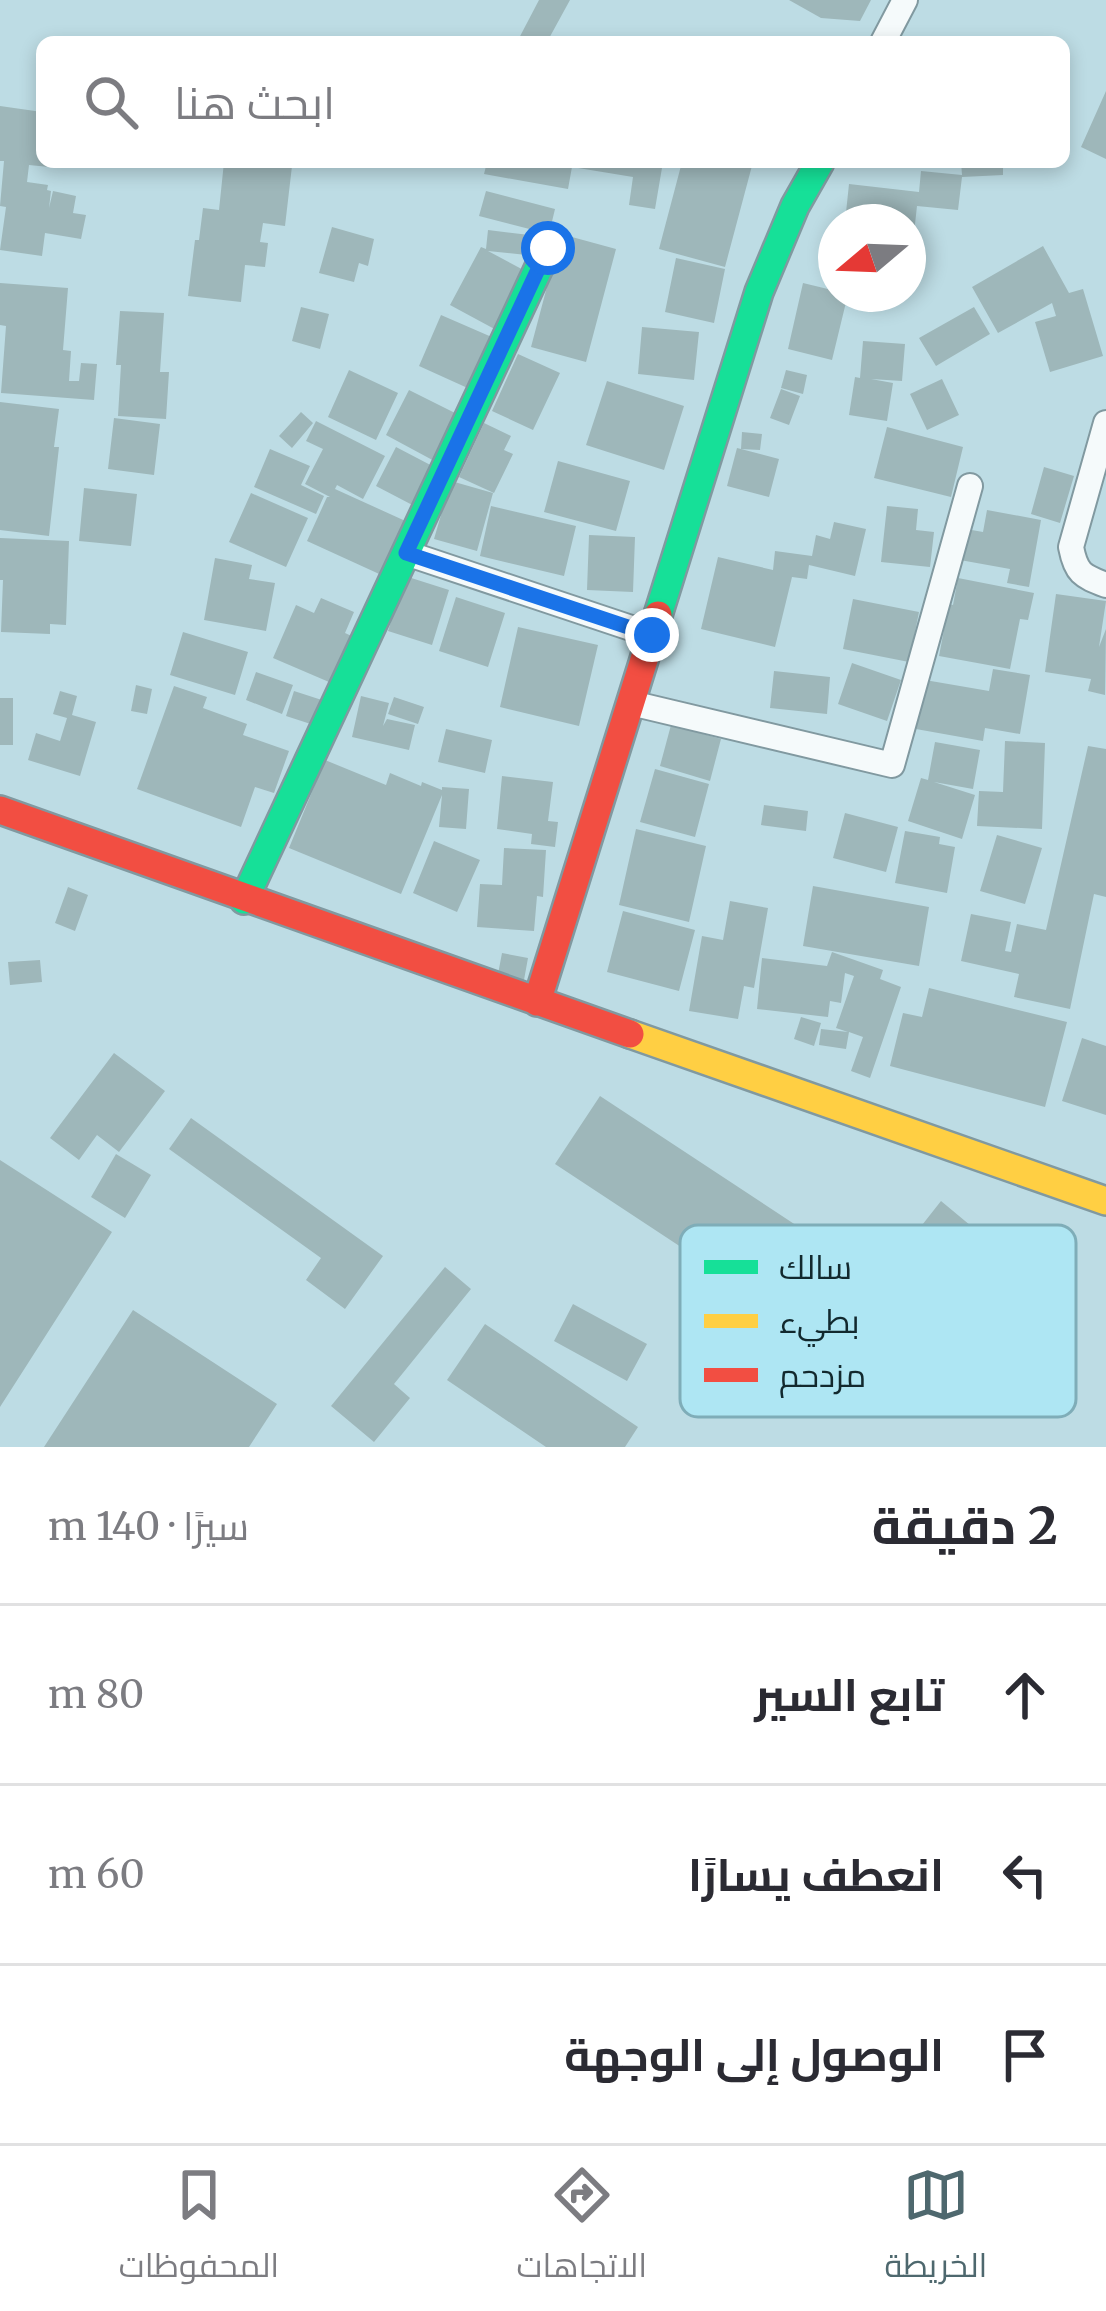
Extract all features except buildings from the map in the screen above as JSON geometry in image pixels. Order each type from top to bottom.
[{"type":"street","points":[[886,36],[905,0]]},
{"type":"street","points":[[537,1002],[759,292],[817,168]]},
{"type":"street","points":[[244,900],[548,248]]},
{"type":"street","points":[[1106,423],[1071,547],[1084,577],[1106,585]]},
{"type":"street","points":[[631,703],[892,765],[970,486]]},
{"type":"street","points":[[406,553],[652,635]]},
{"type":"street","points":[[0,810],[1106,1201]]},
{"type":"traffic: fast","points":[[658,615],[759,292],[817,168]]},
{"type":"traffic: fast","points":[[244,900],[548,248]]},
{"type":"traffic: slow","points":[[630,1034],[1106,1201]]},
{"type":"traffic: jam","points":[[537,1002],[658,615]]},
{"type":"traffic: jam","points":[[0,810],[630,1034]]},
{"type":"route","points":[[548,248],[406,553],[652,635]]}]
